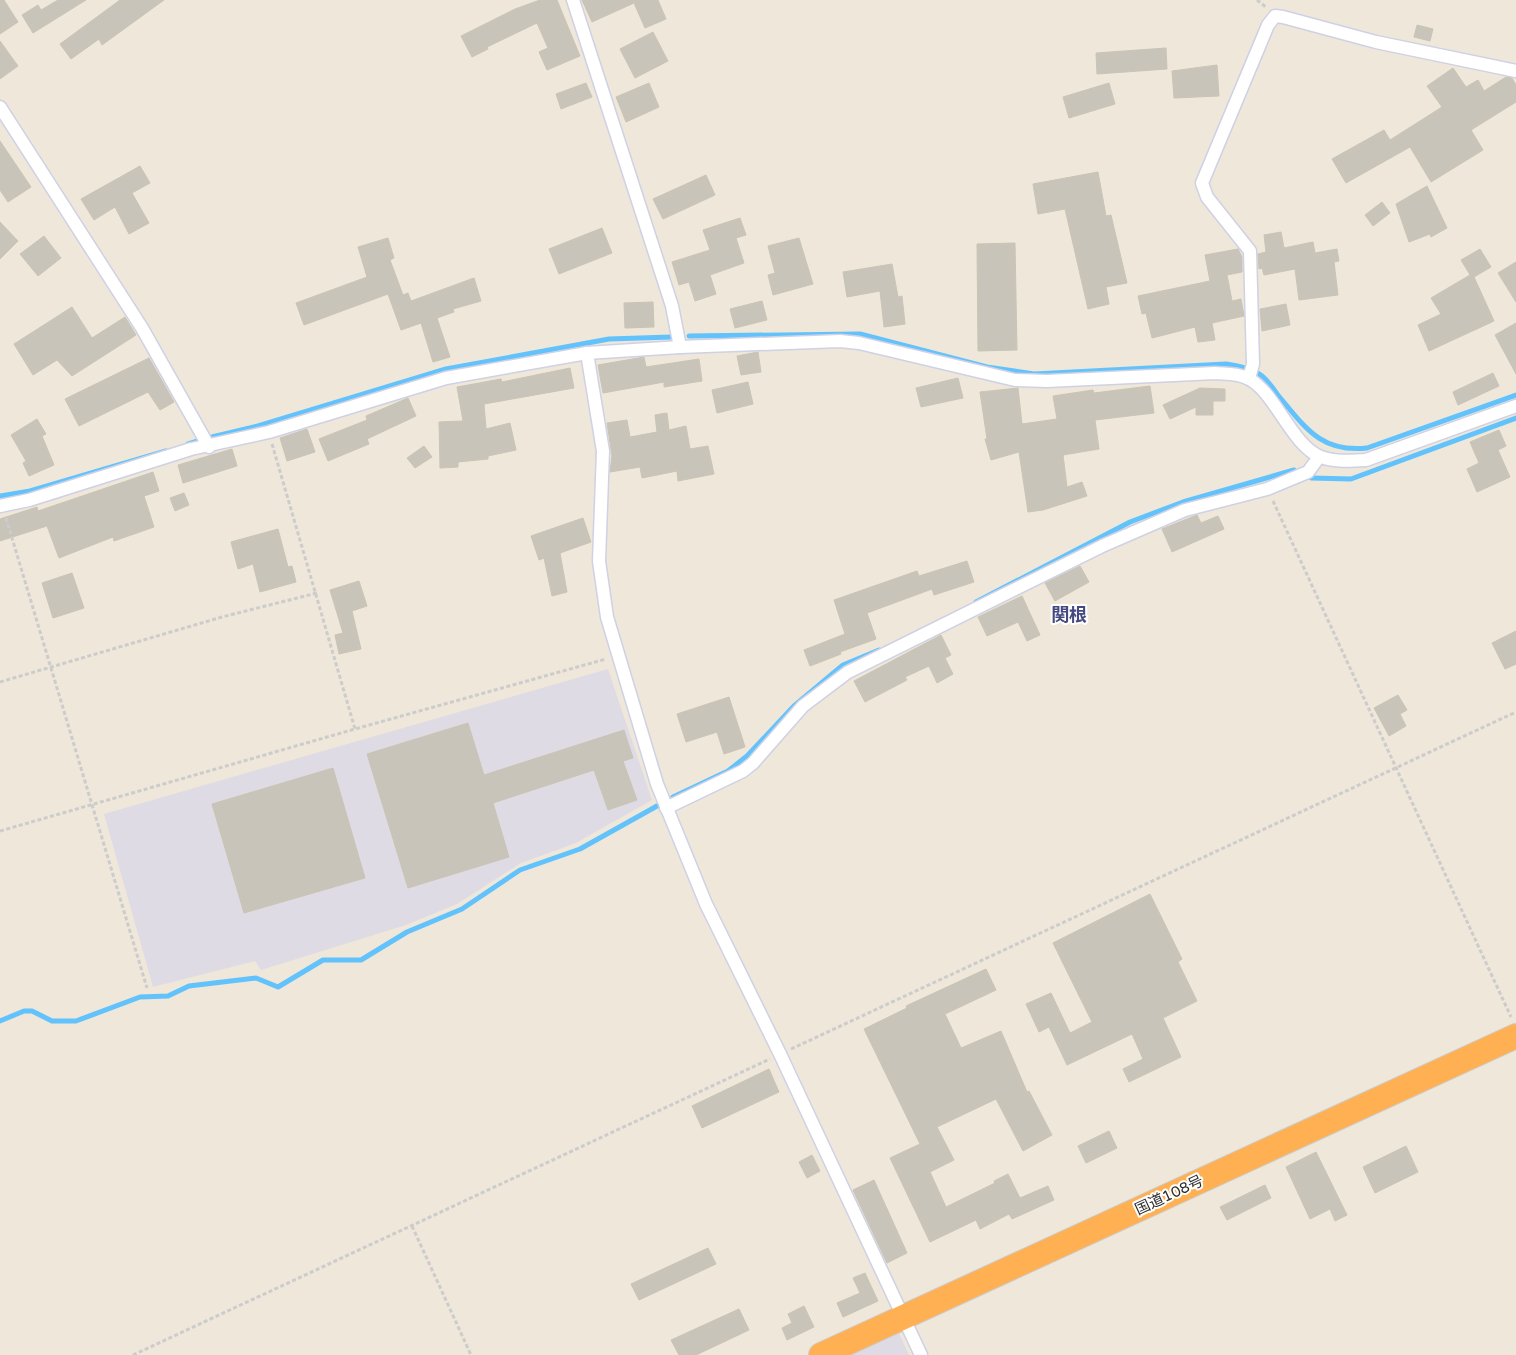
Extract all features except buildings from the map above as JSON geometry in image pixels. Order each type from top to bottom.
[{"type":"highway","name":"国道108号","points":[[821,1355],[1514,1028]]},
{"type":"street","points":[[573,0],[672,306],[680,347]]},
{"type":"street","points":[[1516,71],[1376,42],[1275,16],[1268,25],[1202,183],[1207,197],[1250,251],[1250,372],[1255,383],[1303,443],[1319,457],[1342,461],[1366,460],[1516,406]]},
{"type":"street","points":[[0,107],[142,328],[209,447]]},
{"type":"street","points":[[1,506],[39,497],[191,449],[209,447],[269,432],[446,378],[587,353],[680,347],[840,341],[859,343],[1015,380],[1047,381],[1215,373],[1239,375],[1250,372]]},
{"type":"street","points":[[587,353],[603,451],[600,570],[607,618],[666,808],[706,904],[780,1054],[921,1355]]},
{"type":"street","points":[[666,808],[743,771],[753,763],[803,706],[848,672],[1102,546],[1186,510],[1267,489],[1308,472],[1319,457]]},
{"type":"path","points":[[269,432],[355,729]]},
{"type":"path","points":[[1267,489],[1397,768],[1514,1028]]},
{"type":"path","points":[[1,506],[147,988]]},
{"type":"path","points":[[0,682],[222,617],[317,593]]},
{"type":"path","points":[[0,831],[355,729],[619,656]]},
{"type":"path","points":[[133,1355],[1516,712]]},
{"type":"path","points":[[412,1226],[471,1355]]},
{"type":"shaded area","points":[[608,669],[652,800],[576,843],[521,863],[457,904],[406,925],[261,970],[255,961],[153,987],[104,814]]},
{"type":"shaded area","points":[[898,1331],[909,1355],[846,1355]]},
{"type":"waterway","points":[[689,336],[860,334],[987,367],[1034,374],[1226,364],[1258,373],[1268,382],[1305,427],[1325,442],[1351,448],[1367,448],[1516,395]]},
{"type":"waterway","points":[[212,437],[254,427],[446,369],[609,339],[671,337]]},
{"type":"waterway","points":[[1311,478],[1351,479],[1516,418]]},
{"type":"waterway","points":[[188,444],[198,441]]},
{"type":"waterway","points":[[0,496],[30,491],[166,451]]},
{"type":"waterway","points":[[976,602],[1130,522],[1183,502],[1294,470]]},
{"type":"waterway","points":[[673,797],[728,771],[747,756],[794,706],[843,665],[879,650]]},
{"type":"waterway","points":[[0,1021],[24,1011],[32,1011],[52,1021],[76,1021],[140,997],[168,996],[189,986],[256,978],[278,987],[323,960],[361,960],[407,932],[462,909],[520,870],[580,849],[657,806]]},
{"type":"district","name":"関根","points":[[1069,615]]}]
